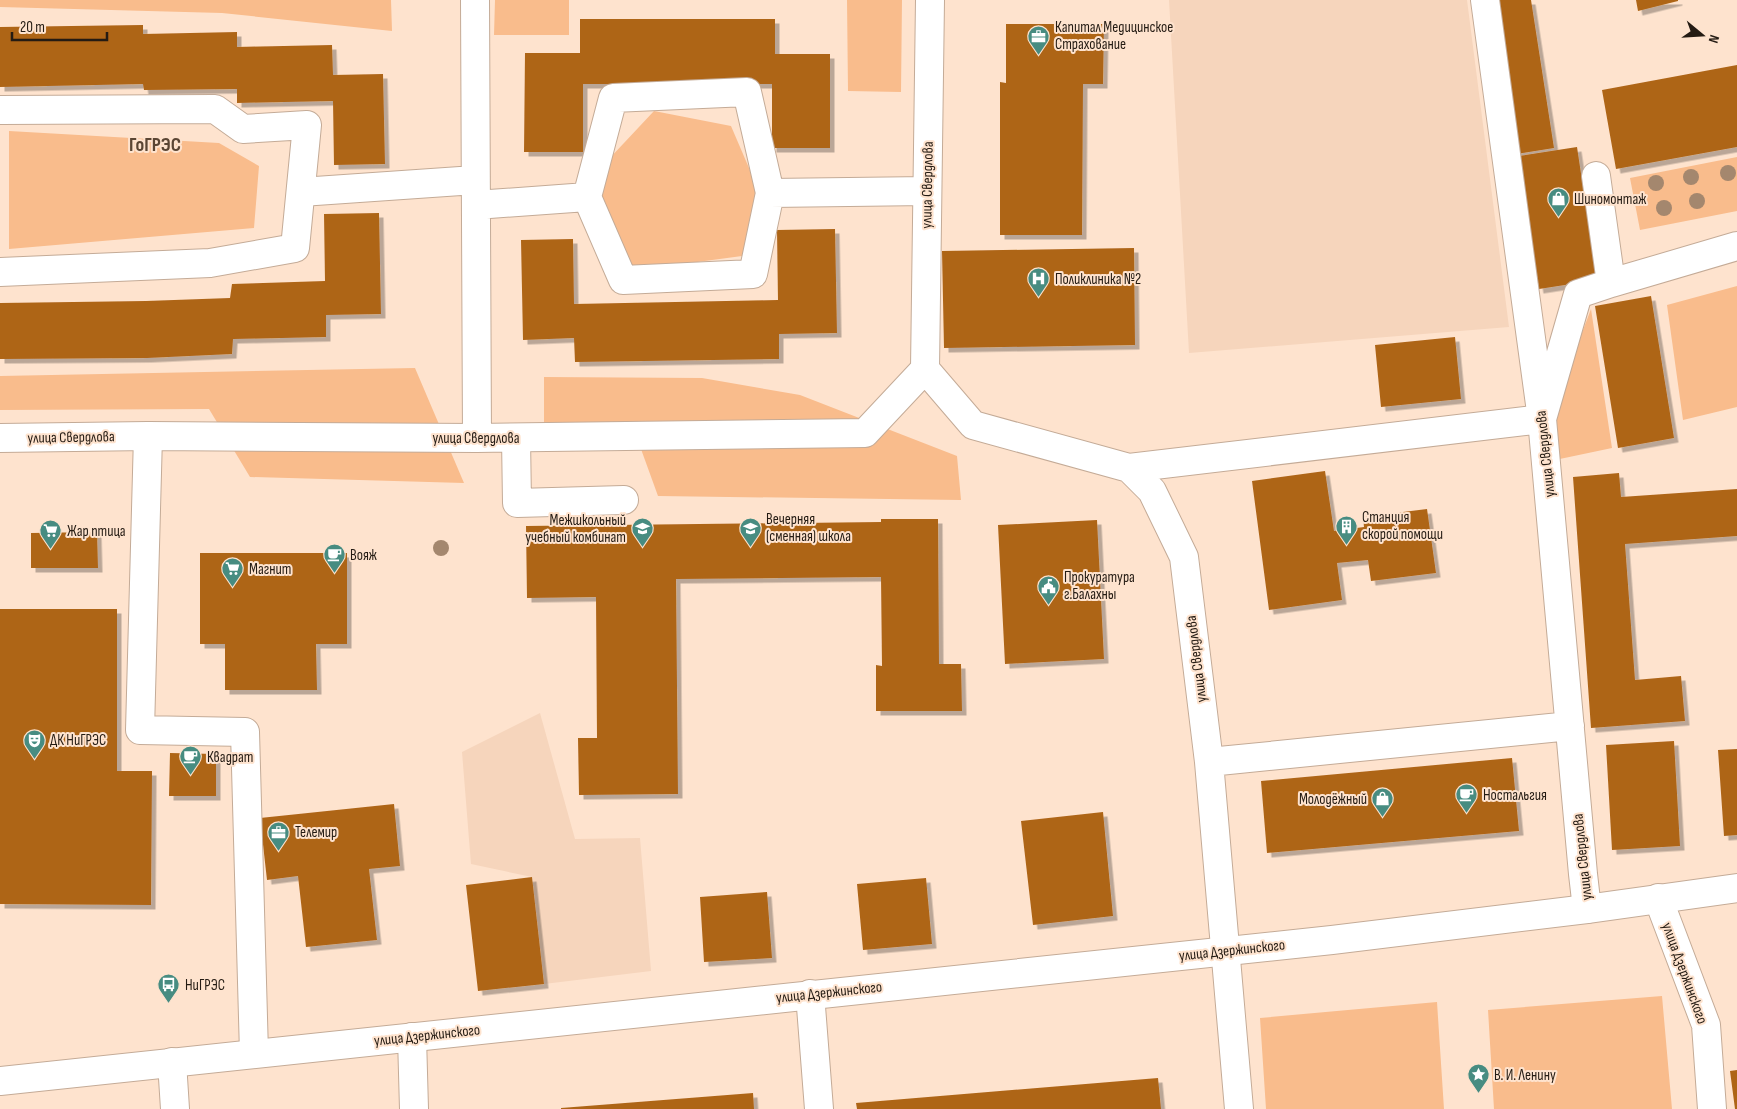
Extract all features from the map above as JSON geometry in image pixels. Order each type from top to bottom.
[{"type":"street","points":[[475,0],[476,438]]},
{"type":"street","name":"улица Свердлова","points":[[930,0],[925,369],[974,425],[1129,468],[1152,491],[1184,557],[1209,762],[1239,1109]]},
{"type":"street","name":"улица Свердлова","points":[[1485,0],[1542,419],[1587,909]]},
{"type":"street","points":[[747,92],[770,193],[753,274],[623,280],[587,196],[613,98],[747,92]]},
{"type":"street","points":[[0,110],[215,109],[244,129],[308,124],[295,248],[210,263],[0,272]]},
{"type":"street","points":[[1596,176],[1611,283]]},
{"type":"street","points":[[770,193],[926,191]]},
{"type":"street","points":[[301,192],[587,196]]},
{"type":"street","points":[[1129,468],[1542,419],[1578,294],[1737,246]]},
{"type":"street","name":"улица Свердлова","points":[[0,438],[148,436],[516,438],[865,433],[925,369]]},
{"type":"street","points":[[148,436],[140,730],[245,732],[254,1054]]},
{"type":"street","points":[[516,438],[517,503],[624,500]]},
{"type":"street","points":[[1209,762],[1570,726]]},
{"type":"street","name":"улица Дзержинского","points":[[0,1081],[1332,940],[1587,909],[1737,888]]},
{"type":"street","name":"улица Дзержинского","points":[[1658,898],[1706,1025],[1712,1109]]},
{"type":"street","points":[[810,994],[819,1109]]},
{"type":"street","points":[[412,1036],[414,1109]]},
{"type":"street","points":[[172,1062],[175,1109]]},
{"type":"shaded area","points":[[0,0],[391,0],[392,31],[222,13],[0,7]]},
{"type":"shaded area","points":[[495,0],[569,0],[569,35],[494,35]]},
{"type":"shaded area","points":[[847,0],[902,0],[901,92],[848,91]]},
{"type":"shaded area","points":[[1169,0],[1467,0],[1509,327],[1189,353]]},
{"type":"shaded area","points":[[654,111],[731,126],[764,203],[742,256],[615,273],[593,176]]},
{"type":"shaded area","points":[[9,131],[219,143],[259,166],[254,228],[9,249]]},
{"type":"shaded area","points":[[1737,157],[1737,211],[1640,230],[1630,178]]},
{"type":"shaded area","points":[[1737,286],[1737,407],[1683,420],[1667,305]]},
{"type":"shaded area","points":[[1591,309],[1612,448],[1555,460],[1550,417]]},
{"type":"shaded area","points":[[415,368],[464,483],[250,477],[209,409],[0,410],[0,376]]},
{"type":"shaded area","points":[[544,377],[702,378],[800,395],[957,456],[961,500],[658,496],[633,427],[544,428]]},
{"type":"shaded area","points":[[540,713],[575,839],[640,838],[651,971],[544,984],[532,877],[471,864],[462,752]]},
{"type":"shaded area","points":[[1662,996],[1672,1109],[1494,1109],[1488,1010]]},
{"type":"shaded area","points":[[1437,1002],[1444,1109],[1266,1109],[1260,1018]]},
{"type":"building","points":[[1492,0],[1531,0],[1554,148],[1516,154]]},
{"type":"building","points":[[1636,0],[1678,0],[1678,1],[1638,11]]},
{"type":"building","points":[[580,19],[775,19],[775,54],[830,54],[830,148],[772,148],[772,84],[583,84],[583,152],[524,152],[525,53],[580,53]]},
{"type":"building","points":[[1006,24],[1104,24],[1103,84],[1083,84],[1082,235],[1000,235],[1000,82],[1006,83]]},
{"type":"building","points":[[143,25],[143,34],[237,32],[237,47],[332,45],[333,75],[383,74],[385,164],[334,165],[333,101],[237,103],[237,89],[144,90],[143,84],[0,87],[0,27]]},
{"type":"building","points":[[1737,65],[1737,147],[1616,169],[1602,90]]},
{"type":"building","name":"Шиномонтаж","points":[[1577,147],[1597,280],[1539,289],[1519,156]]},
{"type":"building","points":[[379,213],[381,314],[326,315],[326,337],[233,339],[232,354],[147,358],[0,359],[0,303],[230,298],[232,284],[325,281],[324,214]]},
{"type":"building","points":[[835,229],[837,333],[779,334],[779,359],[575,362],[574,338],[523,340],[521,240],[573,239],[574,304],[778,300],[777,230]]},
{"type":"building","name":"Поликлиника №2","points":[[1134,248],[1135,345],[944,348],[942,251]]},
{"type":"building","points":[[1651,296],[1674,438],[1618,448],[1595,306]]},
{"type":"building","points":[[1455,337],[1461,399],[1381,407],[1375,345]]},
{"type":"building","name":"Станция скорой помощи","points":[[1325,471],[1334,531],[1364,527],[1363,517],[1427,509],[1436,573],[1371,581],[1368,560],[1337,563],[1342,600],[1269,610],[1252,481]]},
{"type":"building","points":[[1619,473],[1621,497],[1737,489],[1737,536],[1625,544],[1635,680],[1681,676],[1685,721],[1591,728],[1573,477]]},
{"type":"building","points":[[881,519],[938,519],[939,664],[961,664],[962,711],[876,711],[876,665],[882,666],[881,577],[676,579],[678,794],[579,795],[578,738],[597,738],[596,597],[527,598],[526,526],[881,522]]},
{"type":"building","points":[[1097,520],[1104,659],[1005,664],[998,525]]},
{"type":"building","points":[[97,532],[98,568],[31,568],[31,533]]},
{"type":"building","points":[[200,553],[347,553],[347,644],[316,644],[317,690],[225,690],[225,644],[200,644]]},
{"type":"building","points":[[0,609],[117,609],[117,771],[152,771],[151,905],[0,904]]},
{"type":"building","points":[[1674,741],[1680,846],[1612,850],[1606,745]]},
{"type":"building","points":[[1737,749],[1737,835],[1724,836],[1718,750]]},
{"type":"building","points":[[170,753],[216,754],[216,796],[169,796]]},
{"type":"building","points":[[1512,758],[1519,831],[1267,853],[1261,781]]},
{"type":"building","points":[[394,804],[400,866],[369,869],[377,940],[306,947],[298,876],[267,880],[260,818]]},
{"type":"building","points":[[1103,812],[1113,916],[1033,925],[1021,821]]},
{"type":"building","points":[[532,877],[544,984],[478,991],[466,885]]},
{"type":"building","points":[[926,878],[932,944],[863,950],[857,884]]},
{"type":"building","points":[[767,892],[772,958],[704,962],[700,897]]},
{"type":"building","points":[[1737,1070],[1737,1109],[1735,1109],[1730,1071]]},
{"type":"building","points":[[1158,1078],[1161,1109],[857,1109],[856,1103]]},
{"type":"building","points":[[753,1093],[754,1109],[561,1109],[561,1108]]},
{"type":"place","name":"Капитал Медицинское Страхование","points":[[1039,55]]},
{"type":"place","name":"Шиномонтаж","points":[[1558,218]]},
{"type":"place","name":"Поликлиника №2","points":[[1039,298]]},
{"type":"place","name":"Станция скорой помощи","points":[[1346,545]]},
{"type":"place","name":"Вечерняя (сменная) школа","points":[[750,547]]},
{"type":"place","name":"Межшкольный учебный комбинат","points":[[642,548]]},
{"type":"place","name":"Жар птица","points":[[51,550]]},
{"type":"place","name":"Вояж","points":[[334,574]]},
{"type":"place","name":"Магнит","points":[[233,588]]},
{"type":"place","name":"Прокуратура г.Балахны","points":[[1048,605]]},
{"type":"place","name":"ДК НиГРЭС","points":[[34,759]]},
{"type":"place","name":"Квадрат","points":[[191,776]]},
{"type":"place","name":"Ностальгия","points":[[1467,814]]},
{"type":"place","name":"Молодёжный","points":[[1383,818]]},
{"type":"place","name":"Телемир","points":[[279,851]]},
{"type":"place","name":"НиГРЭС","points":[[169,1004]]},
{"type":"place","name":"В. И. Ленину","points":[[1478,1094]]},
{"type":"district","name":"ГоГРЭС","points":[[155,144]]}]
